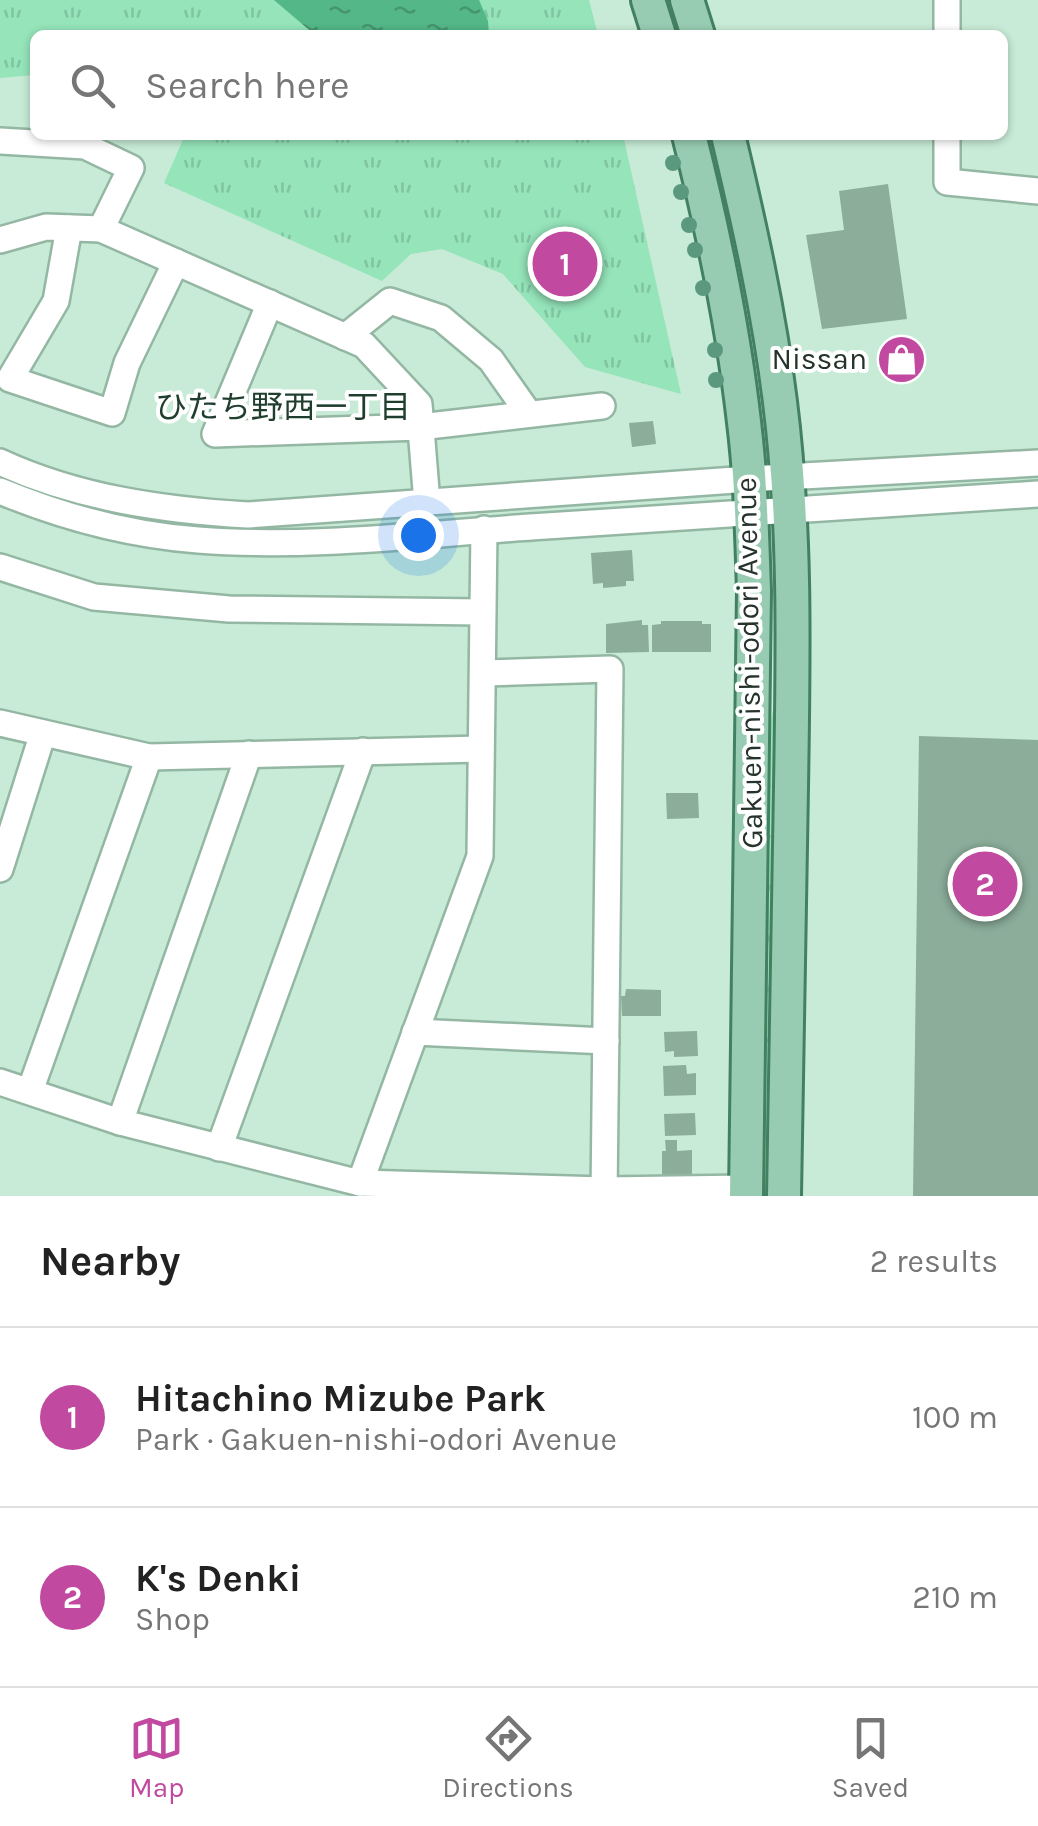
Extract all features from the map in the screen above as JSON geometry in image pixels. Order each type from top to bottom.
[{"type":"main road","points":[[648,0],[657,30]]},
{"type":"main road","points":[[687,0],[696,30]]},
{"type":"main road","name":"Gakuen-nishi-odori Avenue","points":[[690,140],[716,244],[742,408],[751,513],[754,715],[746,1192]]},
{"type":"main road","name":"Gakuen-nishi-odori Avenue","points":[[729,140],[761,282],[780,403],[789,511],[792,692],[784,1196]]},
{"type":"street","points":[[947,0],[947,30]]},
{"type":"street","points":[[947,140],[947,182],[1038,192]]},
{"type":"street","points":[[0,141],[85,146],[131,168],[101,229]]},
{"type":"street","points":[[0,240],[46,227],[101,229],[364,345],[419,404],[426,502]]},
{"type":"street","points":[[69,228],[56,302],[10,378],[112,413],[127,363],[176,262]]},
{"type":"street","points":[[345,336],[390,302],[441,318],[491,360],[529,414]]},
{"type":"street","points":[[270,303],[215,434],[420,427],[602,406]]},
{"type":"street","points":[[0,462],[108,499],[200,512],[292,514],[787,476],[1038,463]]},
{"type":"street","points":[[0,492],[69,516],[196,540],[289,541],[1038,494]]},
{"type":"street","points":[[360,1184],[480,856],[484,529]]},
{"type":"street","points":[[0,567],[94,597],[229,610],[482,612]]},
{"type":"street","points":[[484,672],[610,669],[604,1193]]},
{"type":"street","points":[[0,723],[149,757],[480,749]]},
{"type":"street","points":[[0,869],[44,733]]},
{"type":"street","points":[[219,1148],[363,752]]},
{"type":"street","points":[[120,1122],[250,754]]},
{"type":"street","points":[[30,1092],[149,757]]},
{"type":"street","points":[[415,1032],[606,1042]]},
{"type":"street","points":[[0,1082],[120,1122],[360,1184],[604,1193],[746,1192]]},
{"type":"green space","points":[[0,0],[589,0],[597,30],[30,30],[30,75],[0,78]]},
{"type":"green space","points":[[183,140],[624,140],[681,394],[585,367],[503,274],[442,249],[411,254],[382,281],[164,183]]},
{"type":"green space","points":[[701,140],[718,140],[741,242],[746,314],[760,404],[757,408]]},
{"type":"green space","points":[[776,584],[779,585],[772,1196],[756,1196],[765,751],[775,700]]},
{"type":"water","points":[[274,0],[479,0],[489,30],[309,30]]},
{"type":"building","points":[[888,184],[907,319],[822,329],[806,235],[844,230],[839,191]]},
{"type":"building","points":[[653,421],[656,444],[632,447],[629,423]]},
{"type":"building","points":[[632,550],[634,581],[626,581],[626,586],[603,588],[603,583],[593,584],[591,553]]},
{"type":"building","points":[[642,620],[642,625],[648,625],[649,652],[606,653],[606,624]]},
{"type":"building","points":[[661,621],[711,624],[711,652],[652,652],[652,625]]},
{"type":"building","points":[[919,736],[1038,740],[1038,1196],[913,1196]]},
{"type":"building","points":[[666,793],[698,793],[699,818],[667,819]]},
{"type":"building","points":[[626,989],[661,990],[661,1016],[622,1016],[621,996],[625,996]]},
{"type":"building","points":[[697,1031],[698,1056],[674,1057],[674,1051],[665,1052],[664,1032]]},
{"type":"building","points":[[686,1065],[687,1074],[696,1073],[696,1095],[664,1096],[663,1066]]},
{"type":"building","points":[[695,1113],[696,1135],[665,1136],[664,1114]]},
{"type":"building","points":[[665,1140],[677,1140],[677,1151],[692,1150],[692,1177],[662,1177]]},
{"type":"place","name":"Hitachino Mizube Park","points":[[565,264]]},
{"type":"place","name":"Nissan","points":[[902,359]]},
{"type":"place","name":"K's Denki","points":[[985,884]]},
{"type":"district","name":"ひたち野西一丁目","points":[[283,407]]}]
